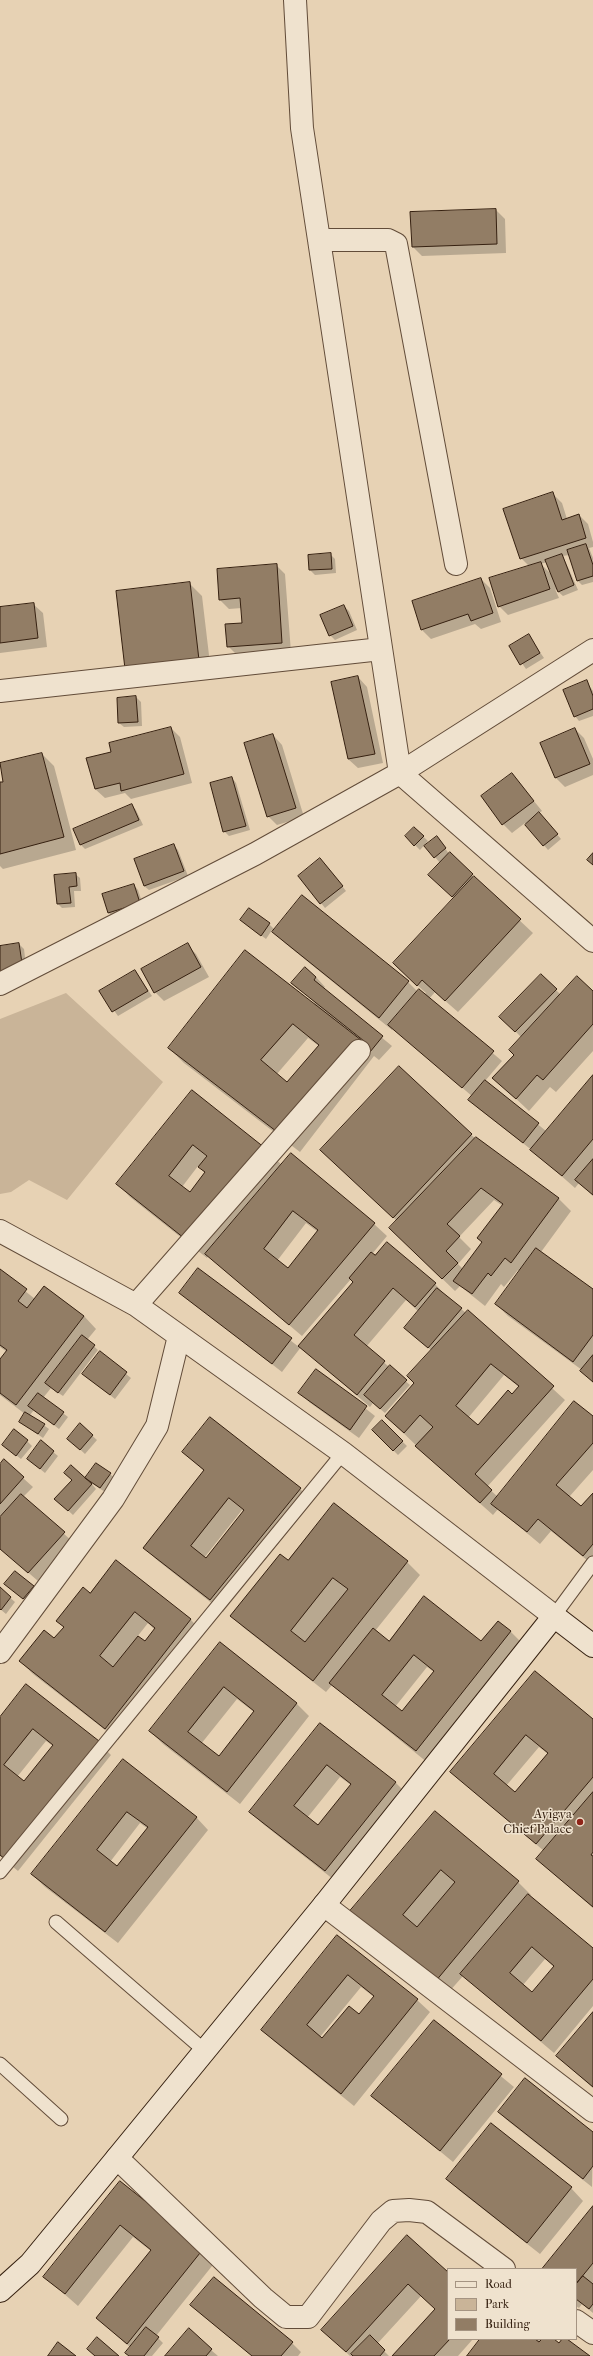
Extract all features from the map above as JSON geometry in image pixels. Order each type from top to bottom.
[{"type":"street","points":[[295,0],[302,128],[400,773],[593,941]]},
{"type":"street","points":[[318,240],[388,240],[396,244],[456,564]]},
{"type":"street","points":[[0,691],[381,649]]},
{"type":"street","points":[[0,984],[255,854],[400,773],[593,650]]},
{"type":"street","points":[[136,1305],[359,1051]]},
{"type":"street","points":[[0,1231],[136,1305],[343,1453],[593,1646]]},
{"type":"street","points":[[0,1652],[113,1499],[158,1426],[179,1336]]},
{"type":"street","points":[[0,2291],[30,2264],[205,2051],[324,1905],[554,1616]]},
{"type":"street","points":[[324,1905],[593,2111]]},
{"type":"street","points":[[117,2158],[263,2298],[286,2317],[308,2317],[381,2221],[393,2211],[409,2210],[427,2212],[503,2268]]},
{"type":"street","points":[[577,2321],[593,2333]]},
{"type":"lane","points":[[0,1872],[343,1453]]},
{"type":"lane","points":[[554,1616],[593,1563]]},
{"type":"lane","points":[[56,1922],[205,2051]]},
{"type":"lane","points":[[0,2064],[61,2119]]},
{"type":"green space","points":[[66,993],[163,1082],[67,1200],[29,1180],[11,1192],[0,1194],[0,1019]]},
{"type":"building","points":[[496,209],[497,244],[412,247],[410,212]]},
{"type":"building","points":[[553,492],[562,520],[579,514],[586,538],[520,559],[503,509]]},
{"type":"building","points":[[586,544],[593,565],[593,576],[577,581],[567,550]]},
{"type":"building","points":[[331,553],[332,569],[309,570],[308,555]]},
{"type":"building","points":[[562,554],[574,585],[558,592],[545,560]]},
{"type":"building","points":[[541,562],[550,589],[498,607],[489,578]]},
{"type":"building","points":[[277,564],[282,643],[227,647],[225,624],[242,623],[240,598],[219,600],[217,569]]},
{"type":"building","points":[[481,578],[493,613],[471,621],[468,614],[421,630],[412,601]]},
{"type":"building","points":[[190,582],[199,660],[125,669],[116,591]]},
{"type":"building","points":[[34,603],[38,638],[0,643],[0,607]]},
{"type":"building","points":[[344,605],[353,626],[329,636],[320,615]]},
{"type":"building","points":[[529,634],[540,653],[520,665],[509,646]]},
{"type":"building","points":[[358,676],[375,754],[348,759],[331,682]]},
{"type":"building","points":[[587,680],[593,696],[593,709],[574,717],[563,690]]},
{"type":"building","points":[[136,696],[138,722],[118,723],[117,698]]},
{"type":"building","points":[[171,727],[184,774],[121,791],[120,783],[95,789],[86,758],[111,752],[109,743]]},
{"type":"building","points":[[575,728],[590,764],[555,778],[540,743]]},
{"type":"building","points":[[273,734],[296,808],[267,817],[244,743]]},
{"type":"building","points":[[42,753],[64,837],[0,854],[0,782],[3,782],[0,763]]},
{"type":"building","points":[[512,773],[534,801],[502,825],[481,796]]},
{"type":"building","points":[[232,777],[246,826],[223,832],[210,783]]},
{"type":"building","points":[[132,804],[139,820],[80,845],[73,829]]},
{"type":"building","points":[[539,812],[558,834],[543,846],[525,825]]},
{"type":"building","points":[[414,827],[424,836],[414,846],[405,836]]},
{"type":"building","points":[[437,836],[446,848],[434,858],[424,846]]},
{"type":"building","points":[[174,844],[184,871],[144,886],[134,859]]},
{"type":"building","points":[[450,852],[473,874],[452,897],[428,875]]},
{"type":"building","points":[[593,853],[593,865],[587,860]]},
{"type":"building","points":[[320,858],[343,886],[320,904],[298,876]]},
{"type":"building","points":[[76,873],[77,886],[69,887],[71,903],[57,904],[54,875]]},
{"type":"building","points":[[474,876],[521,919],[445,1001],[422,980],[417,986],[393,963]]},
{"type":"building","points":[[134,884],[140,903],[108,913],[102,894]]},
{"type":"building","points":[[302,895],[409,981],[379,1018],[272,932]]},
{"type":"building","points":[[249,908],[270,923],[261,936],[240,920]]},
{"type":"building","points":[[19,943],[23,970],[0,973],[0,946]]},
{"type":"building","points":[[188,943],[201,967],[154,993],[141,969]]},
{"type":"building","points":[[245,950],[361,1040],[285,1138],[168,1048]],"holes":[[[293,1024],[319,1045],[287,1082],[261,1060]]]},
{"type":"building","points":[[305,967],[316,977],[314,980],[383,1036],[370,1052],[360,1045],[364,1041],[291,983]]},
{"type":"building","points":[[135,970],[148,991],[112,1012],[99,991]]},
{"type":"building","points":[[541,974],[557,989],[515,1032],[499,1017]]},
{"type":"building","points":[[577,976],[593,991],[593,1024],[543,1080],[537,1075],[516,1099],[492,1078],[514,1055],[509,1050]]},
{"type":"building","points":[[419,989],[494,1051],[462,1088],[388,1025]]},
{"type":"building","points":[[399,1066],[472,1134],[393,1218],[320,1150]]},
{"type":"building","points":[[593,1075],[593,1139],[562,1176],[530,1150]]},
{"type":"building","points":[[485,1080],[539,1123],[523,1143],[468,1100]]},
{"type":"building","points":[[192,1090],[270,1152],[194,1246],[116,1184]],"holes":[[[193,1145],[207,1156],[198,1167],[205,1172],[190,1192],[169,1176]]]},
{"type":"building","points":[[476,1137],[559,1198],[511,1263],[505,1258],[491,1276],[488,1273],[472,1294],[453,1281],[482,1242],[477,1238],[503,1204],[481,1188],[447,1224],[460,1236],[446,1251],[458,1263],[442,1279],[389,1228]]},
{"type":"building","points":[[291,1153],[375,1223],[289,1325],[205,1254]],"holes":[[[293,1211],[318,1230],[288,1268],[264,1249]]]},
{"type":"building","points":[[593,1159],[593,1195],[575,1180]]},
{"type":"building","points":[[387,1242],[436,1283],[415,1307],[393,1288],[354,1335],[385,1361],[357,1395],[298,1346],[353,1282],[349,1278],[371,1252],[375,1255]]},
{"type":"building","points":[[536,1248],[593,1289],[593,1335],[573,1362],[495,1304]]},
{"type":"building","points":[[198,1268],[292,1338],[272,1364],[179,1293]]},
{"type":"building","points":[[0,1269],[27,1289],[18,1301],[27,1308],[44,1286],[84,1316],[16,1405],[0,1393],[0,1359],[7,1350],[0,1345]]},
{"type":"building","points":[[437,1288],[462,1308],[428,1348],[404,1328]]},
{"type":"building","points":[[468,1310],[554,1386],[475,1474],[492,1490],[480,1503],[415,1446],[433,1427],[420,1415],[404,1433],[385,1416],[414,1383],[407,1376]],"holes":[[[491,1364],[519,1386],[512,1394],[508,1390],[478,1425],[456,1406]]]},
{"type":"building","points":[[82,1335],[95,1345],[58,1393],[45,1383]]},
{"type":"building","points":[[100,1351],[127,1372],[110,1395],[82,1374]]},
{"type":"building","points":[[593,1355],[593,1382],[580,1371]]},
{"type":"building","points":[[390,1365],[407,1380],[380,1409],[364,1395]]},
{"type":"building","points":[[316,1369],[367,1406],[350,1430],[298,1393]]},
{"type":"building","points":[[38,1393],[64,1412],[54,1425],[28,1406]]},
{"type":"building","points":[[574,1401],[593,1416],[593,1443],[556,1485],[581,1506],[593,1493],[593,1544],[583,1556],[538,1519],[527,1532],[491,1504]]},
{"type":"building","points":[[25,1412],[45,1424],[38,1434],[19,1422]]},
{"type":"building","points":[[210,1417],[301,1488],[210,1600],[143,1548],[204,1470],[182,1452]],"holes":[[[229,1498],[244,1510],[206,1558],[191,1546]]]},
{"type":"building","points":[[382,1420],[403,1441],[393,1451],[372,1430]]},
{"type":"building","points":[[80,1423],[93,1435],[80,1450],[67,1439]]},
{"type":"building","points":[[14,1429],[28,1440],[16,1456],[2,1445]]},
{"type":"building","points":[[41,1440],[54,1451],[40,1469],[27,1459]]},
{"type":"building","points":[[4,1459],[24,1477],[0,1504],[0,1464]]},
{"type":"building","points":[[96,1463],[111,1473],[100,1488],[85,1478]]},
{"type":"building","points":[[71,1465],[92,1484],[68,1511],[54,1499],[72,1480],[64,1473]]},
{"type":"building","points":[[21,1494],[65,1532],[28,1573],[0,1549],[0,1517]]},
{"type":"building","points":[[334,1503],[408,1561],[313,1681],[230,1616],[280,1554],[288,1560]],"holes":[[[333,1578],[348,1589],[305,1642],[291,1631]]]},
{"type":"building","points":[[116,1560],[191,1619],[105,1729],[19,1661],[44,1630],[54,1638],[64,1627],[56,1621],[83,1587],[90,1593]],"holes":[[[135,1612],[155,1628],[145,1641],[138,1636],[113,1667],[100,1656]]]},
{"type":"building","points":[[15,1571],[34,1586],[23,1599],[4,1584]]},
{"type":"building","points":[[0,1587],[11,1597],[1,1610],[0,1609]]},
{"type":"building","points":[[424,1596],[481,1641],[498,1621],[511,1631],[416,1751],[329,1683],[373,1628],[389,1641]],"holes":[[[414,1655],[434,1671],[402,1711],[382,1695]]]},
{"type":"building","points":[[220,1642],[297,1703],[227,1792],[149,1731]],"holes":[[[224,1687],[254,1711],[219,1756],[188,1732]]]},
{"type":"building","points":[[535,1671],[593,1719],[593,1777],[536,1844],[450,1772]],"holes":[[[526,1735],[548,1753],[515,1792],[494,1774]]]},
{"type":"building","points":[[26,1684],[99,1741],[5,1859],[0,1855],[0,1717]],"holes":[[[33,1729],[53,1745],[24,1781],[4,1765]]]},
{"type":"building","points":[[320,1723],[396,1782],[325,1871],[249,1812]],"holes":[[[327,1765],[351,1784],[318,1825],[294,1806]]]},
{"type":"building","points":[[123,1759],[197,1817],[105,1932],[31,1874]],"holes":[[[127,1812],[148,1827],[117,1866],[97,1850]]]},
{"type":"building","name":"Ayigya Chief Palace","points":[[593,1792],[593,1852],[591,1855],[593,1856],[593,1907],[536,1859]]},
{"type":"building","points":[[435,1811],[519,1881],[435,1982],[350,1911]],"holes":[[[441,1870],[455,1882],[417,1927],[403,1915]]]},
{"type":"building","points":[[528,1894],[593,1948],[593,1979],[541,2041],[460,1974]],"holes":[[[532,1947],[554,1966],[532,1992],[510,1973]]]},
{"type":"building","points":[[337,1935],[418,1999],[341,2094],[261,2030]],"holes":[[[348,1975],[374,1996],[359,2014],[349,2006],[322,2038],[307,2025]]]},
{"type":"building","points":[[593,2012],[593,2087],[556,2056]]},
{"type":"building","points":[[434,2020],[502,2074],[440,2151],[371,2096]]},
{"type":"building","points":[[525,2078],[593,2132],[593,2166],[583,2179],[498,2112]]},
{"type":"building","points":[[491,2123],[572,2187],[527,2243],[446,2179]]},
{"type":"building","points":[[120,2181],[204,2248],[127,2344],[96,2318],[151,2250],[120,2225],[65,2294],[43,2277]]},
{"type":"building","points":[[593,2206],[593,2263],[577,2283],[577,2268],[543,2268]]},
{"type":"building","points":[[407,2235],[447,2271],[447,2340],[449,2340],[434,2356],[392,2356],[435,2309],[408,2284],[346,2352],[321,2330]]},
{"type":"building","points":[[583,2276],[593,2284],[593,2304],[589,2309],[577,2300],[577,2283]]},
{"type":"building","points":[[214,2277],[293,2342],[281,2356],[252,2356],[190,2305]]},
{"type":"building","points":[[146,2327],[159,2337],[144,2356],[129,2356],[125,2353]]},
{"type":"building","points":[[189,2328],[212,2349],[206,2356],[165,2356]]},
{"type":"building","points":[[370,2335],[385,2350],[380,2356],[353,2356],[351,2354]]},
{"type":"building","points":[[97,2337],[119,2356],[95,2356],[87,2349]]},
{"type":"building","points":[[479,2340],[536,2340],[539,2342],[541,2340],[555,2340],[559,2343],[561,2340],[568,2340],[590,2356],[467,2356]]},
{"type":"building","points":[[58,2342],[76,2356],[48,2356]]},
{"type":"place","name":"Ayigya Chief Palace","points":[[580,1822]]}]
